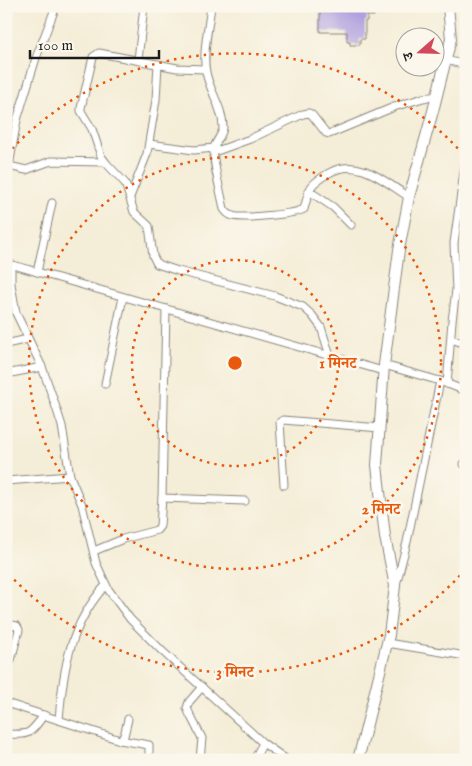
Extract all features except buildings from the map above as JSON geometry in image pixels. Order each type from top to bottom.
[{"type":"street","points":[[56,6],[36,58],[17,120],[8,169],[26,170],[51,161],[105,162]]},
{"type":"street","points":[[138,60],[144,6]]},
{"type":"street","points":[[211,6],[205,69],[223,125],[222,133],[214,150],[214,161],[224,209],[227,213],[233,216],[282,214],[301,211],[304,209],[308,191],[313,182],[333,170],[351,166],[369,171],[409,197]]},
{"type":"street","points":[[395,590],[385,537],[377,465],[384,368],[409,197],[451,39],[448,6]]},
{"type":"street","points":[[205,69],[189,69],[98,53],[93,57],[81,108],[83,115],[92,129],[105,162],[124,183],[134,212],[149,226],[153,256],[158,264],[274,296],[303,307],[321,327],[330,356]]},
{"type":"street","points":[[446,60],[466,65]]},
{"type":"street","points":[[130,197],[149,144],[156,100],[158,64]]},
{"type":"street","points":[[149,144],[194,150],[214,150],[250,139],[303,114],[312,115],[326,133],[329,134],[394,107],[437,96]]},
{"type":"street","points":[[358,760],[387,644],[395,590],[443,382],[456,290],[454,244],[463,207],[466,158]]},
{"type":"street","points":[[308,191],[333,207],[350,225]]},
{"type":"street","points":[[37,272],[52,203]]},
{"type":"street","points":[[284,759],[263,743],[130,620],[106,585],[96,563],[82,505],[70,476],[62,426],[42,367],[16,313],[9,264],[330,356],[443,382],[466,391]]},
{"type":"street","points":[[105,384],[123,297]]},
{"type":"street","points":[[94,551],[123,539],[157,530],[160,526],[166,309]]},
{"type":"street","points":[[6,344],[28,339]]},
{"type":"street","points":[[450,339],[466,344]]},
{"type":"street","points":[[6,374],[42,367]]},
{"type":"street","points":[[284,485],[280,422],[283,420],[380,428]]},
{"type":"street","points":[[6,482],[70,476]]},
{"type":"street","points":[[162,498],[245,501]]},
{"type":"street","points":[[59,720],[65,664],[77,630],[94,598],[106,585]]},
{"type":"street","points":[[6,624],[17,626],[19,630],[13,656],[11,660],[6,661]]},
{"type":"street","points":[[387,644],[466,656]]},
{"type":"street","points":[[200,760],[202,738],[187,708],[189,702],[202,686]]},
{"type":"street","points":[[6,702],[120,740],[149,745],[149,760]]},
{"type":"street","points":[[6,734],[26,734],[31,732],[44,716]]},
{"type":"street","points":[[120,740],[124,736],[128,719]]},
{"type":"street","points":[[254,760],[263,743]]}]
